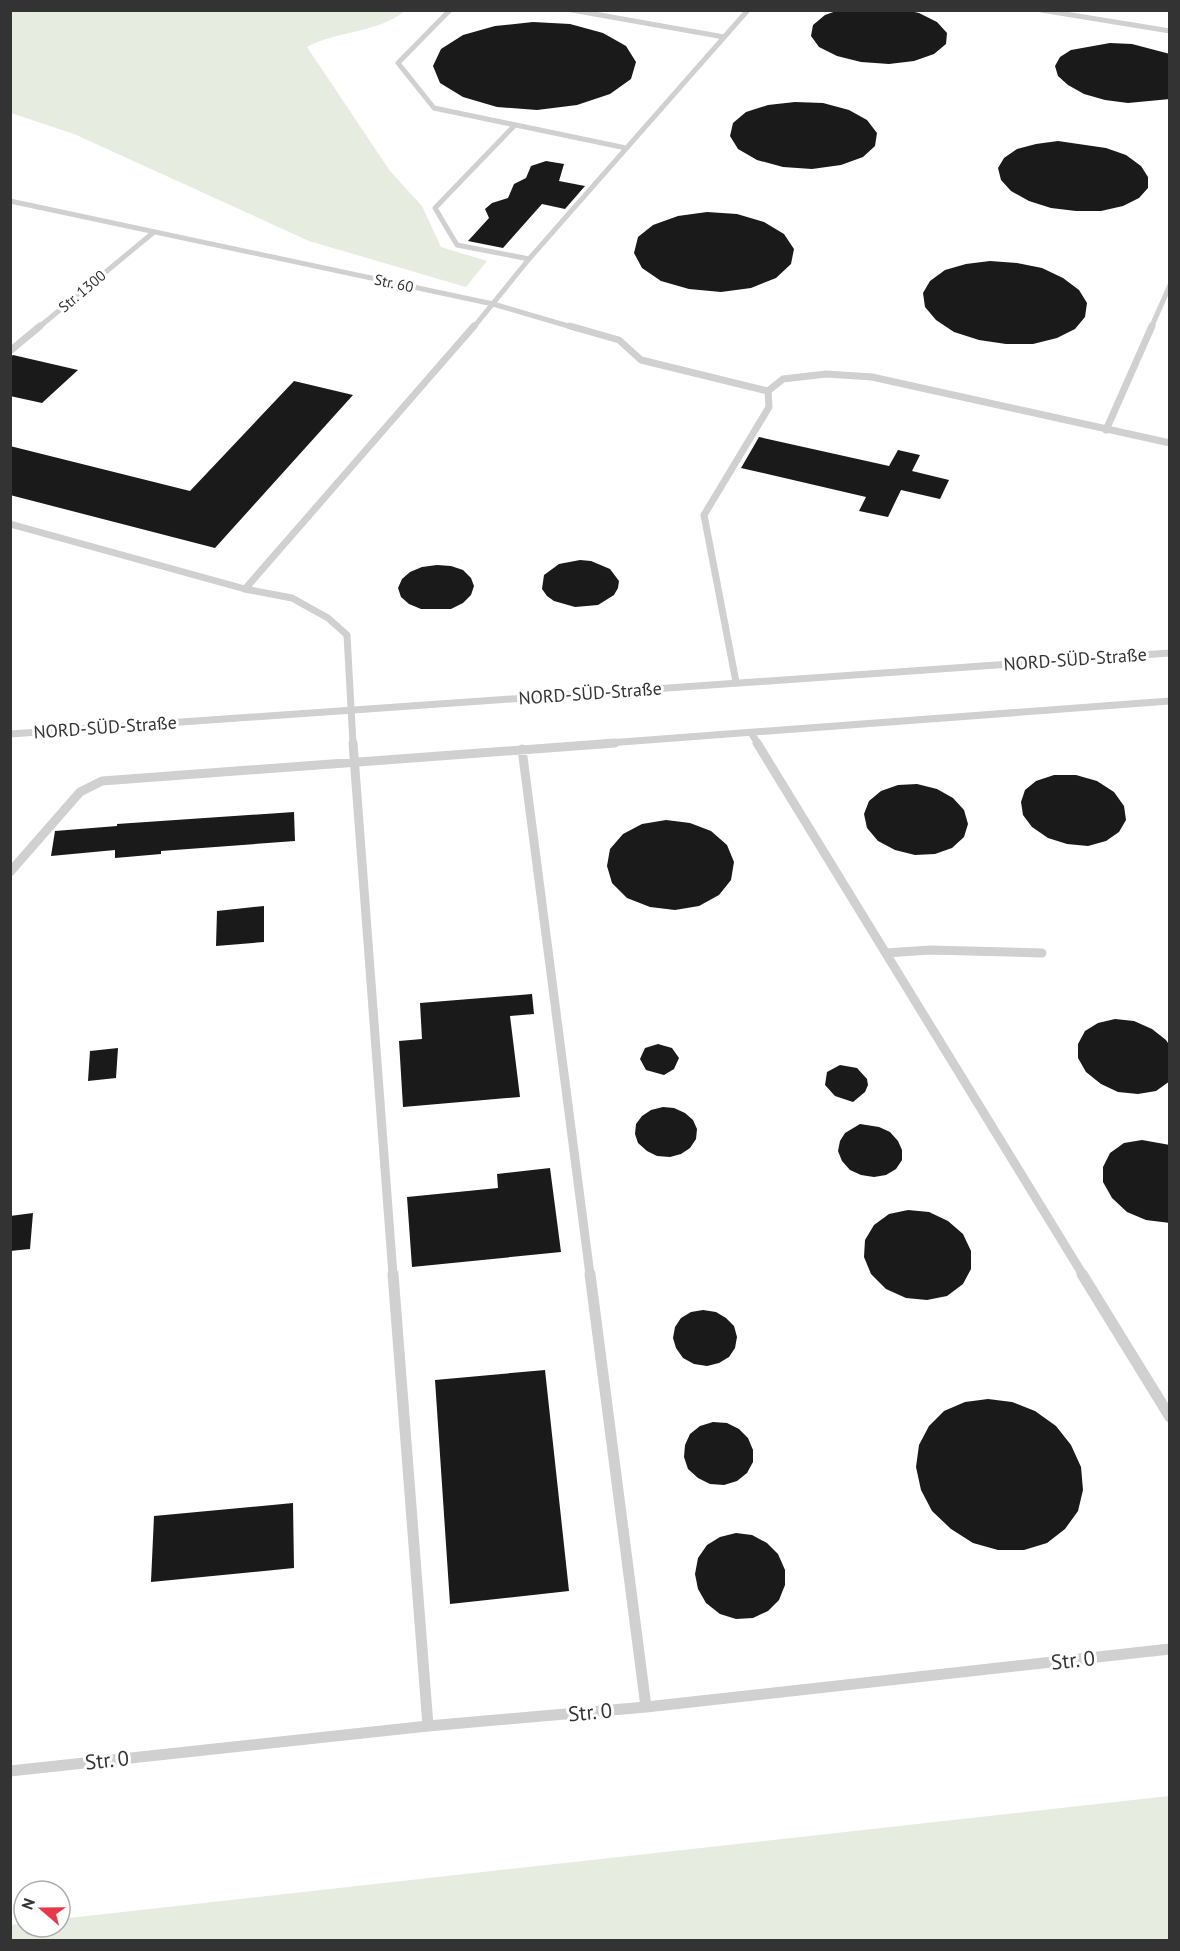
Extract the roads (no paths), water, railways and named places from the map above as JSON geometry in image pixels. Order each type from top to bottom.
[{"type":"lane","points":[[450,10],[398,63],[434,108],[626,148]]},
{"type":"lane","points":[[572,10],[724,37]]},
{"type":"lane","points":[[245,589],[493,304],[529,259],[748,10]]},
{"type":"lane","points":[[1041,10],[1170,31]]},
{"type":"lane","points":[[515,125],[435,208],[457,245],[529,259]]},
{"type":"lane","name":"Str. 60","points":[[10,201],[493,304],[619,340],[641,360],[768,391]]},
{"type":"lane","name":"Str. 1300","points":[[10,351],[154,232]]},
{"type":"lane","points":[[1106,430],[1170,285]]},
{"type":"lane","points":[[736,682],[704,515],[769,407],[768,391],[783,379],[825,374],[872,377],[1170,443]]},
{"type":"lane","points":[[10,525],[245,589],[292,598],[328,618],[347,634],[354,763],[428,1726]]},
{"type":"lane","name":"NORD-SÜD-Straße","points":[[10,734],[1170,653]]},
{"type":"lane","points":[[10,872],[80,792],[102,781],[1170,701]]},
{"type":"lane","points":[[752,734],[1170,1417]]},
{"type":"lane","points":[[522,749],[646,1707]]},
{"type":"lane","points":[[886,953],[930,950],[1042,953]]},
{"type":"lane","name":"Str. 0","points":[[10,1771],[428,1726],[646,1707],[1170,1649]]}]
